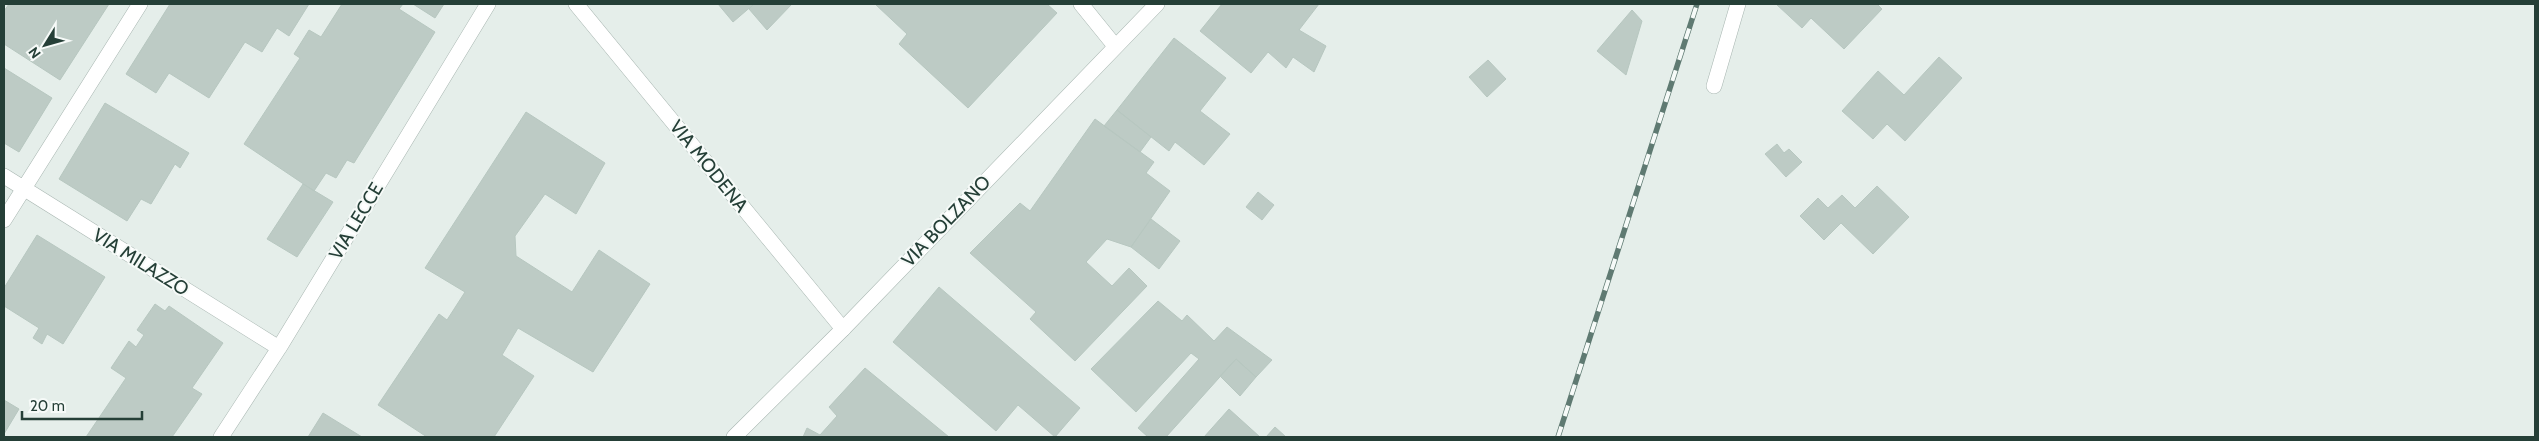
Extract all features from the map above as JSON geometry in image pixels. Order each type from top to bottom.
[{"type":"street","points":[[4,220],[140,4]]},
{"type":"street","name":"VIA LECCE","points":[[221,437],[279,348],[488,4]]},
{"type":"street","name":"VIA MODENA","points":[[576,4],[843,329]]},
{"type":"street","points":[[1081,4],[1115,46]]},
{"type":"street","name":"VIA BOLZANO","points":[[734,437],[843,329],[1157,4]]},
{"type":"street","points":[[1714,86],[1738,4]]},
{"type":"street","name":"VIA MILAZZO","points":[[4,176],[279,348]]},
{"type":"building","points":[[9,4],[109,4],[60,80],[4,44],[4,11]]},
{"type":"building","points":[[170,4],[309,4],[289,36],[277,28],[262,52],[245,42],[209,98],[169,73],[156,93],[126,74]]},
{"type":"building","points":[[342,4],[403,4],[399,9],[435,32],[354,163],[347,160],[336,178],[326,173],[314,191],[244,144],[300,58],[294,54],[309,30],[321,37]]},
{"type":"building","points":[[413,4],[444,4],[435,18]]},
{"type":"building","points":[[718,4],[754,4],[733,22]]},
{"type":"building","points":[[754,4],[792,4],[767,30],[749,9]]},
{"type":"building","points":[[875,4],[1047,4],[1057,13],[968,108],[899,44],[907,34]]},
{"type":"building","points":[[1222,4],[1319,4],[1299,30],[1326,46],[1314,72],[1293,57],[1286,68],[1268,52],[1251,73],[1200,31]]},
{"type":"building","points":[[1776,4],[1877,4],[1882,9],[1844,49],[1811,18],[1802,28]]},
{"type":"building","points":[[1632,10],[1642,21],[1626,75],[1597,51]]},
{"type":"building","points":[[1174,38],[1226,78],[1200,111],[1230,134],[1204,165],[1175,142],[1169,151],[1117,110]]},
{"type":"building","points":[[1939,57],[1962,78],[1905,141],[1887,124],[1873,139],[1842,111],[1878,71],[1904,95]]},
{"type":"building","points":[[1488,60],[1506,79],[1487,97],[1469,77]]},
{"type":"building","points":[[4,68],[52,98],[19,152],[4,143]]},
{"type":"building","points":[[105,103],[189,153],[180,168],[175,164],[151,204],[141,199],[127,221],[59,179]]},
{"type":"building","points":[[1117,110],[1151,137],[1140,152],[1104,126]]},
{"type":"building","points":[[526,112],[605,163],[576,214],[545,194],[515,236],[516,256],[572,292],[599,250],[650,284],[593,372],[518,328],[502,355],[534,376],[494,437],[427,437],[378,405],[439,314],[447,320],[465,292],[425,268]]},
{"type":"building","points":[[1095,119],[1154,162],[1146,173],[1170,191],[1131,247],[1107,239],[1086,262],[1112,286],[1129,268],[1147,286],[1075,361],[1030,319],[1036,312],[970,253],[1020,203],[1030,211]]},
{"type":"building","points":[[1777,144],[1784,153],[1789,149],[1802,162],[1786,177],[1765,154]]},
{"type":"building","points":[[303,184],[333,202],[297,257],[267,239]]},
{"type":"building","points":[[1877,186],[1909,217],[1873,254],[1841,223],[1824,240],[1800,216],[1818,198],[1828,208],[1842,195],[1855,208]]},
{"type":"building","points":[[1258,192],[1274,205],[1262,220],[1246,207]]},
{"type":"building","points":[[1151,219],[1180,241],[1159,269],[1131,247]]},
{"type":"building","points":[[37,235],[105,277],[63,344],[47,334],[42,344],[33,338],[39,328],[4,306],[4,288]]},
{"type":"building","points":[[939,287],[1080,408],[1055,437],[1018,405],[996,431],[893,342]]},
{"type":"building","points":[[1158,301],[1182,321],[1187,315],[1214,341],[1227,327],[1272,360],[1256,377],[1236,359],[1166,437],[1148,437],[1138,428],[1199,359],[1191,353],[1136,412],[1091,369]]},
{"type":"building","points":[[155,304],[165,311],[169,306],[223,343],[192,388],[202,394],[172,437],[86,437],[126,378],[111,368],[129,341],[136,347],[144,335],[137,330]]},
{"type":"building","points":[[1236,359],[1256,377],[1240,396],[1220,376]]},
{"type":"building","points":[[865,368],[949,437],[803,437],[807,428],[820,435],[837,416],[829,407]]},
{"type":"building","points":[[4,400],[19,409],[4,434]]},
{"type":"building","points":[[1229,409],[1260,437],[1204,437]]},
{"type":"building","points":[[323,413],[362,437],[308,437]]},
{"type":"building","points":[[1275,427],[1286,437],[1266,437]]},
{"type":"railway","points":[[1558,437],[1697,4]]}]
